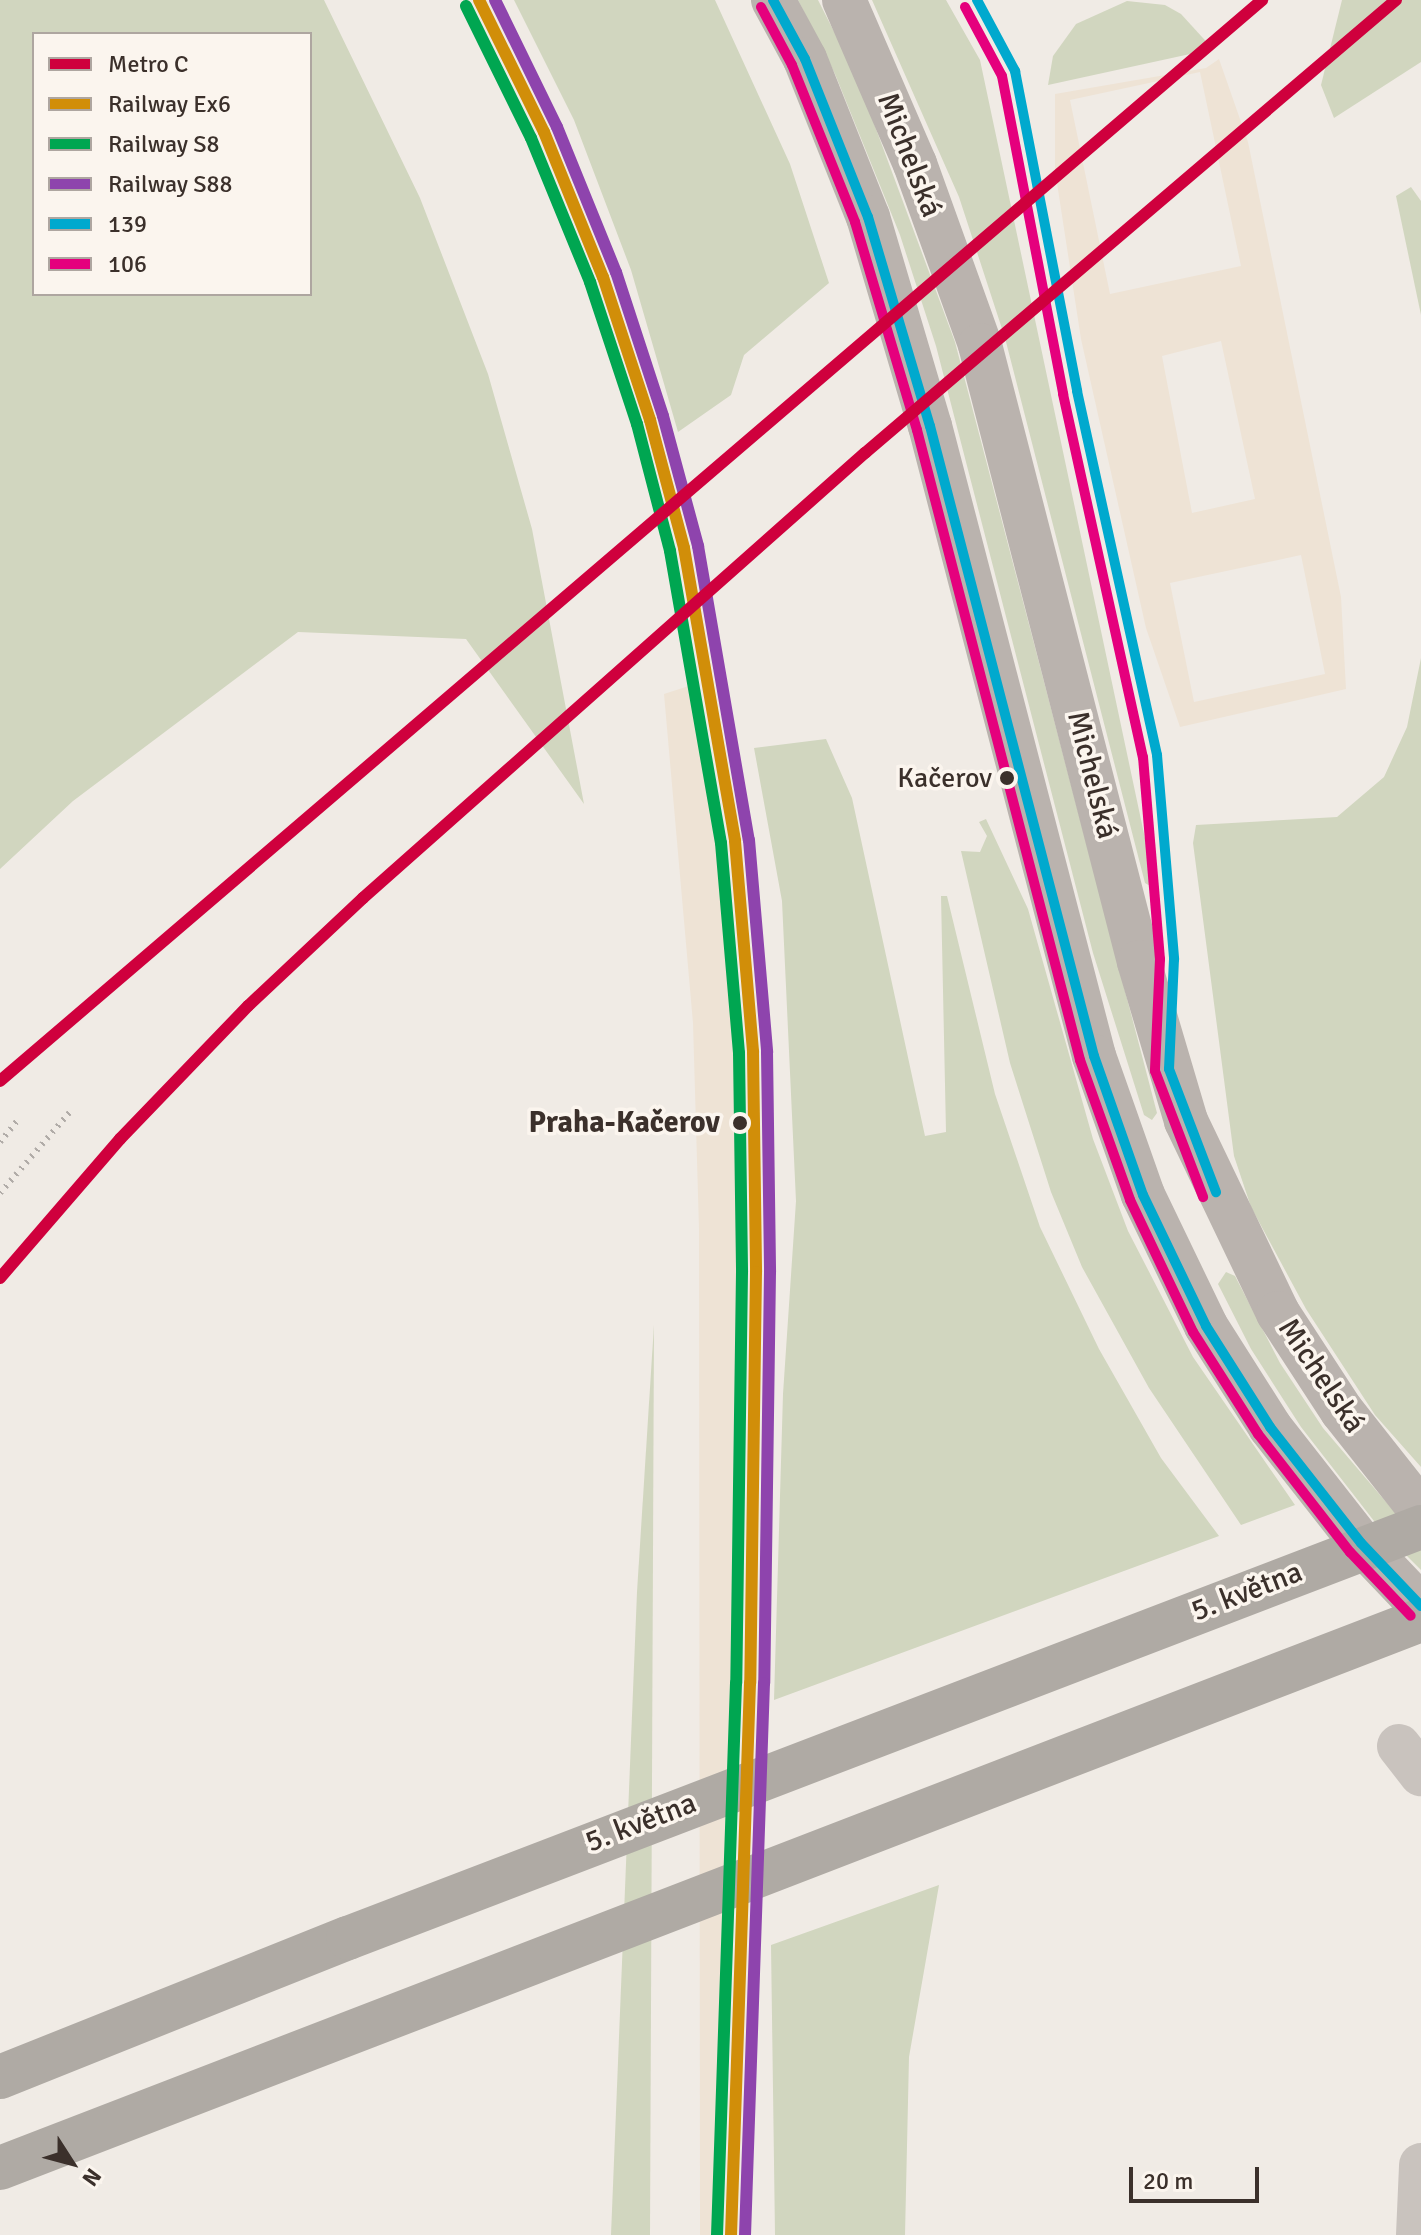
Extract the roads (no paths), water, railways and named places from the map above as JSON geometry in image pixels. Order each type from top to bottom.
[{"type":"highway","name":"5. května","points":[[0,2077],[348,1938],[1421,1527]]},
{"type":"highway","points":[[0,2168],[1421,1620]]},
{"type":"main road","name":"Michelská","points":[[773,0],[805,59],[872,231],[930,426],[1094,1056],[1138,1183],[1206,1326],[1270,1427],[1352,1532],[1421,1606]]},
{"type":"main road","name":"Michelská","points":[[844,0],[915,164],[980,345],[1139,962],[1186,1121],[1278,1313],[1342,1411],[1421,1511]]},
{"type":"street","points":[[1418,2235],[1421,2165]]},
{"type":"railway","points":[[0,1193],[70,1112]]},
{"type":"railway","points":[[0,1142],[18,1120]]},
{"type":"metro line","name":"C","points":[[0,1081],[1262,0]]},
{"type":"metro line","name":"C","points":[[0,1278],[120,1139],[248,1006],[363,898],[865,453],[1396,0]]},
{"type":"rail line","name":"Ex6","points":[[479,0],[544,132],[603,277],[650,420],[684,548],[735,841],[753,1052],[756,1272],[750,1683],[731,2235]]},
{"type":"rail line","name":"S88","points":[[495,0],[557,127],[616,272],[663,416],[698,546],[749,840],[767,1052],[770,1272],[764,1683],[745,2235]]},
{"type":"rail line","name":"S8","points":[[466,6],[531,138],[590,282],[637,424],[670,551],[721,843],[739,1053],[742,1272],[736,1683],[717,2235]]},
{"type":"place","name":"Kačerov","points":[[1007,778]]},
{"type":"place","name":"Praha-Kačerov","points":[[740,1123]]}]
